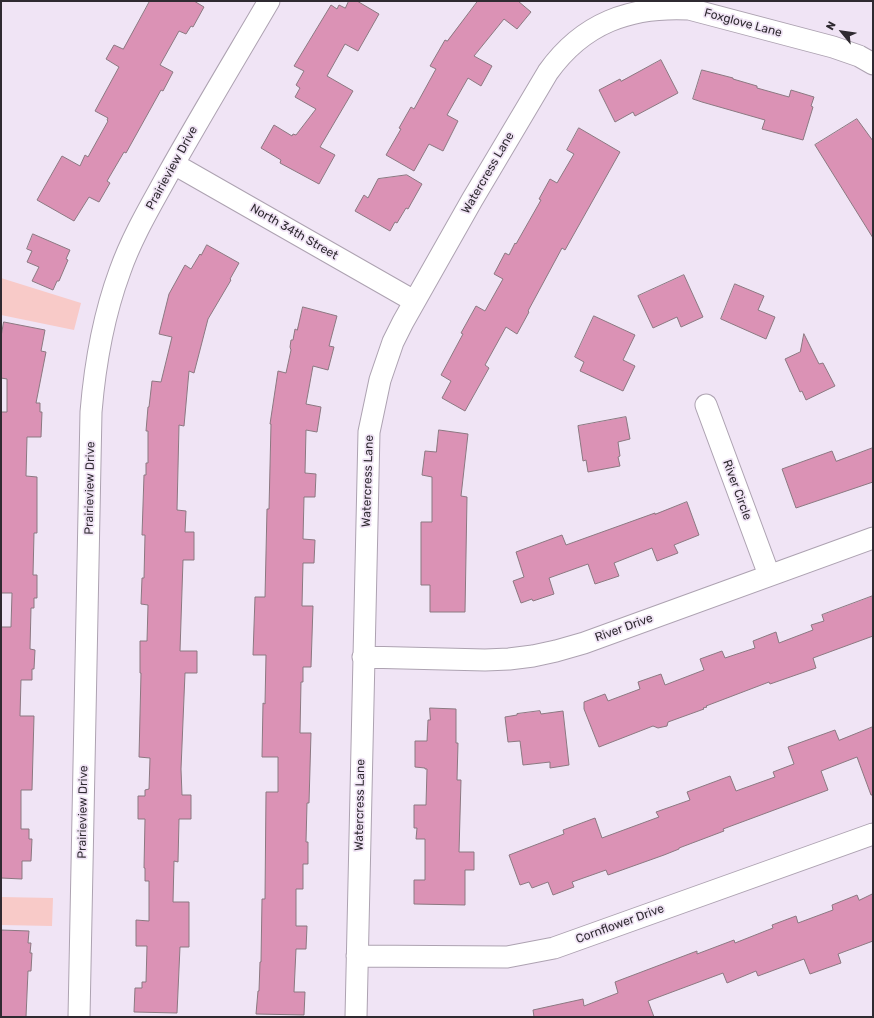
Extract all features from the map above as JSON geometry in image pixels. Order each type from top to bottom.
[{"type":"street","name":"Prairieview Drive","points":[[79,1017],[91,412],[102,332],[110,300],[120,270],[134,236],[269,1]]},
{"type":"street","name":"Foxglove Lane","points":[[610,20],[643,10],[673,8],[689,9],[833,47],[859,56],[873,64]]},
{"type":"street","name":"Watercress Lane","points":[[356,1017],[369,432],[377,391],[393,342],[414,302],[548,72],[556,61],[572,45],[610,20]]},
{"type":"street","name":"North 34th Street","points":[[174,164],[414,302]]},
{"type":"street","name":"River Circle","points":[[706,405],[769,575]]},
{"type":"street","name":"River Drive","points":[[363,657],[485,660],[533,656],[556,651],[584,643],[873,538]]},
{"type":"street","name":"Cornflower Drive","points":[[357,956],[507,957],[554,948],[873,834]]},
{"type":"shaded area","points":[[1,278],[81,303],[74,330],[1,315]]},
{"type":"shaded area","points":[[1,897],[53,898],[52,926],[1,925]]},
{"type":"building","points":[[150,1],[194,1],[204,7],[193,27],[191,26],[186,34],[179,31],[160,65],[173,72],[163,91],[161,90],[126,153],[124,152],[107,181],[110,183],[99,202],[89,197],[74,221],[37,200],[62,156],[80,166],[85,155],[88,157],[108,121],[108,118],[95,111],[119,67],[106,59],[114,45],[123,49]]},
{"type":"building","points":[[349,1],[357,1],[379,14],[358,51],[345,44],[327,76],[353,91],[320,147],[335,155],[319,184],[280,163],[281,160],[261,148],[274,125],[292,136],[293,134],[296,135],[316,109],[295,97],[300,88],[296,85],[304,71],[294,66],[331,5],[337,9],[339,5],[345,8]]},
{"type":"building","points":[[478,1],[518,1],[531,12],[517,29],[504,19],[474,56],[492,66],[481,86],[468,78],[447,115],[458,121],[443,151],[429,144],[414,171],[386,155],[401,129],[399,128],[411,107],[414,109],[436,69],[430,66],[445,40],[447,41]]},
{"type":"building","points":[[661,60],[678,93],[635,116],[633,112],[615,122],[599,90],[620,79],[621,81]]},
{"type":"building","points":[[702,70],[733,78],[757,86],[757,88],[789,97],[791,90],[814,97],[811,106],[813,107],[803,140],[762,129],[765,120],[693,99]]},
{"type":"building","points":[[857,119],[873,141],[873,238],[815,145]]},
{"type":"building","points":[[579,128],[620,152],[565,250],[562,248],[517,334],[506,327],[485,365],[489,368],[465,411],[442,398],[451,381],[441,375],[476,306],[485,311],[503,279],[494,274],[505,253],[509,255],[515,243],[516,244],[541,200],[539,199],[550,179],[557,183],[574,154],[567,150]]},
{"type":"building","points":[[407,175],[422,184],[408,209],[406,208],[390,231],[355,211],[364,195],[368,198],[378,179]]},
{"type":"building","points":[[33,234],[70,250],[66,259],[68,260],[59,281],[57,281],[53,290],[32,281],[39,267],[27,262],[32,251],[27,249]]},
{"type":"building","points":[[207,245],[239,263],[230,279],[231,280],[208,319],[194,373],[189,371],[184,426],[179,425],[177,510],[186,511],[185,532],[194,532],[194,560],[183,560],[180,651],[197,651],[197,673],[185,673],[181,769],[182,795],[191,795],[191,819],[179,819],[178,862],[174,861],[173,902],[189,902],[189,947],[180,947],[177,1013],[134,1012],[135,988],[142,988],[142,982],[146,982],[147,946],[136,946],[136,920],[149,921],[149,881],[145,881],[144,868],[145,819],[138,819],[138,796],[145,796],[145,790],[149,789],[150,758],[139,757],[141,673],[140,641],[147,641],[148,605],[141,604],[142,578],[144,578],[145,535],[142,535],[144,475],[146,475],[146,463],[148,463],[148,431],[146,431],[148,407],[152,381],[161,382],[172,337],[159,334],[169,294],[185,265],[191,269]]},
{"type":"building","points":[[684,275],[703,317],[681,327],[677,317],[653,328],[638,296]]},
{"type":"building","points":[[735,284],[764,296],[758,310],[775,317],[766,339],[721,319]]},
{"type":"building","points":[[303,307],[337,316],[329,346],[334,347],[328,370],[313,366],[306,404],[321,407],[317,432],[306,430],[305,473],[316,474],[315,497],[304,497],[303,539],[315,540],[314,563],[303,563],[302,606],[313,606],[311,667],[303,667],[303,682],[301,682],[300,733],[311,733],[309,803],[307,803],[306,842],[308,842],[308,864],[303,864],[303,889],[296,889],[296,926],[307,926],[306,949],[296,949],[294,992],[305,992],[304,1015],[256,1014],[261,962],[262,899],[265,899],[266,792],[278,792],[278,757],[262,757],[266,655],[253,655],[255,597],[265,597],[267,509],[269,509],[270,424],[278,371],[286,373],[291,350],[291,340],[293,340],[295,329],[297,330]]},
{"type":"building","points":[[594,316],[635,335],[623,360],[635,366],[623,391],[580,371],[584,362],[575,357]]},
{"type":"building","points":[[4,322],[45,330],[41,351],[46,352],[36,403],[40,403],[40,412],[42,412],[41,437],[27,437],[26,476],[37,477],[37,533],[34,533],[33,575],[37,575],[37,598],[34,598],[34,608],[31,608],[30,649],[35,650],[32,680],[21,680],[20,716],[34,716],[32,790],[21,790],[21,829],[29,829],[29,839],[32,839],[31,861],[22,861],[22,879],[1,878],[1,627],[11,627],[12,593],[1,593],[1,412],[7,412],[7,379],[1,378],[1,337]]},
{"type":"building","points":[[804,334],[819,364],[823,363],[835,386],[806,400],[802,391],[800,392],[785,359],[800,352]]},
{"type":"building","points":[[626,417],[630,439],[618,442],[620,456],[618,457],[620,466],[588,472],[586,460],[583,461],[578,426]]},
{"type":"building","points":[[439,430],[468,434],[461,496],[467,497],[465,612],[430,612],[430,585],[421,585],[421,522],[432,522],[432,477],[422,475],[425,451],[436,452]]},
{"type":"building","points":[[873,448],[873,482],[796,508],[782,469],[832,451],[836,461]]},
{"type":"building","points":[[687,502],[699,535],[674,545],[678,553],[657,561],[652,548],[614,563],[619,576],[595,584],[588,564],[549,578],[554,594],[533,601],[532,599],[521,603],[513,581],[524,577],[516,552],[562,535],[566,545]]},
{"type":"building","points":[[873,596],[873,636],[813,658],[816,668],[770,684],[769,682],[706,706],[707,707],[703,708],[704,709],[668,722],[667,726],[658,728],[653,726],[599,747],[584,709],[584,702],[605,694],[608,701],[640,689],[638,682],[661,674],[665,685],[704,670],[700,659],[722,651],[725,658],[755,648],[753,641],[776,632],[779,643],[813,630],[811,625],[824,621],[822,615]]},
{"type":"building","points":[[430,708],[456,709],[456,743],[458,743],[457,780],[461,780],[459,852],[474,852],[474,870],[465,870],[465,905],[414,904],[414,880],[425,880],[425,839],[416,839],[417,828],[414,828],[414,805],[426,805],[427,769],[415,767],[415,741],[427,741]]},
{"type":"building","points":[[540,711],[541,714],[563,711],[569,765],[550,768],[550,762],[523,765],[520,741],[508,742],[505,717]]},
{"type":"building","points":[[873,727],[873,795],[871,795],[857,757],[821,771],[828,790],[723,829],[724,831],[664,855],[608,875],[606,870],[572,882],[574,887],[553,895],[548,882],[532,888],[529,882],[520,885],[509,855],[564,834],[563,830],[595,818],[602,838],[659,817],[656,812],[690,800],[687,792],[730,776],[736,791],[775,777],[773,772],[794,764],[788,747],[835,730],[839,740]]},
{"type":"building","points":[[873,894],[873,941],[838,954],[841,963],[810,974],[804,959],[758,976],[756,971],[727,983],[723,973],[648,1001],[654,1017],[534,1017],[533,1010],[583,999],[584,1006],[618,993],[615,982],[697,951],[697,954],[734,940],[735,943],[773,928],[772,925],[796,916],[798,923],[833,910],[832,905],[857,895],[859,900]]},
{"type":"building","points":[[1,930],[29,931],[28,943],[31,943],[30,953],[32,953],[31,971],[28,971],[26,1017],[1,1017]]}]
